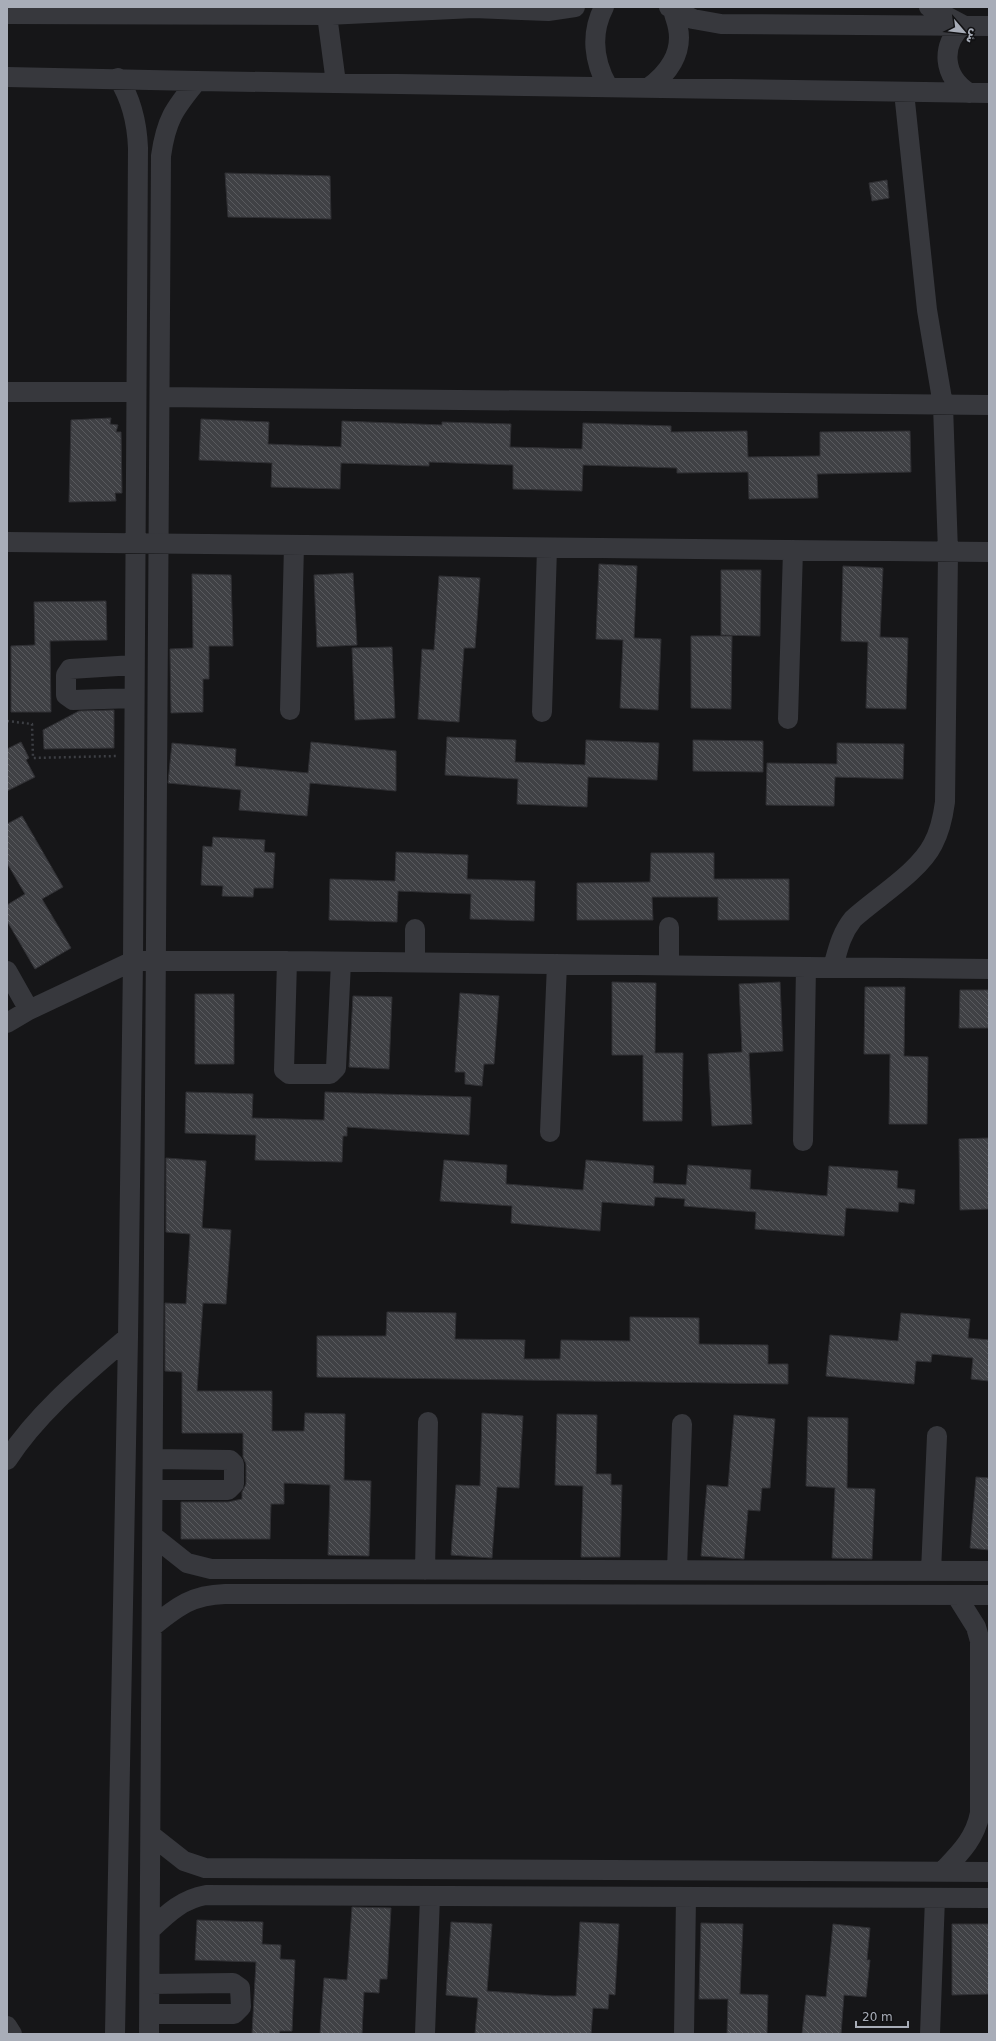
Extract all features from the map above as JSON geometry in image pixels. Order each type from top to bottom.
[{"type":"street","points":[[7,14],[327,14],[475,7],[548,11],[575,7]]},
{"type":"street","points":[[604,7],[598,23],[595,48],[599,68],[608,87]]},
{"type":"street","points":[[929,7],[963,25]]},
{"type":"street","points":[[648,88],[666,72],[677,51],[679,30],[671,8]]},
{"type":"street","points":[[671,8],[693,19],[721,24],[989,26]]},
{"type":"street","points":[[327,14],[336,83]]},
{"type":"street","points":[[963,25],[951,39],[947,56],[950,74],[961,88],[969,93]]},
{"type":"street","points":[[7,77],[118,78],[197,82],[989,93]]},
{"type":"street","points":[[115,2034],[128,1337],[133,961],[137,129],[128,94],[118,78]]},
{"type":"street","points":[[149,2034],[161,156],[164,139],[171,116],[176,106],[197,82]]},
{"type":"street","points":[[833,967],[839,942],[845,930],[863,910],[921,862],[933,844],[942,824],[945,802],[948,552],[943,405],[926,310],[904,92]]},
{"type":"street","points":[[7,392],[136,392]]},
{"type":"street","points":[[160,397],[989,405]]},
{"type":"street","points":[[7,542],[989,552]]},
{"type":"street","points":[[290,710],[294,545]]},
{"type":"street","points":[[542,712],[547,548]]},
{"type":"street","points":[[788,719],[793,550]]},
{"type":"street","points":[[134,665],[70,669],[66,675],[66,695],[73,700],[134,698]]},
{"type":"street","points":[[669,927],[669,965]]},
{"type":"street","points":[[414,929],[415,962]]},
{"type":"street","points":[[7,1023],[29,1010],[133,961],[415,962],[989,969]]},
{"type":"street","points":[[287,961],[284,1070],[289,1074],[330,1074],[336,1068],[341,962]]},
{"type":"street","points":[[550,1132],[557,964]]},
{"type":"street","points":[[803,1141],[806,967]]},
{"type":"street","points":[[7,971],[29,1010]]},
{"type":"street","points":[[7,1460],[16,1447],[70,1388],[128,1337]]},
{"type":"street","points":[[425,1570],[428,1422]]},
{"type":"street","points":[[676,1570],[682,1424]]},
{"type":"street","points":[[931,1571],[937,1436]]},
{"type":"street","points":[[153,1459],[230,1460],[234,1464],[234,1484],[228,1490],[153,1490]]},
{"type":"street","points":[[153,1536],[187,1562],[211,1569],[989,1571]]},
{"type":"street","points":[[152,1627],[187,1601],[199,1597],[225,1594],[989,1595]]},
{"type":"street","points":[[942,1872],[966,1847],[973,1837],[980,1813],[980,1641],[976,1627],[956,1595]]},
{"type":"street","points":[[151,1835],[184,1861],[205,1868],[989,1872]]},
{"type":"street","points":[[150,1930],[184,1901],[194,1897],[206,1895],[989,1898]]},
{"type":"street","points":[[425,2034],[430,1896]]},
{"type":"street","points":[[684,2034],[686,1897]]},
{"type":"street","points":[[930,2034],[935,1898]]},
{"type":"street","points":[[150,1984],[236,1983],[240,1988],[240,2007],[234,2014],[150,2014]]},
{"type":"street","points":[[7,2026],[12,2034]]},
{"type":"path","points":[[7,721],[32,724],[33,758],[134,755]]},
{"type":"building","points":[[225,173],[330,176],[331,219],[228,217]]},
{"type":"building","points":[[887,180],[889,198],[872,201],[869,183]]},
{"type":"building","points":[[111,418],[110,424],[118,425],[116,432],[121,432],[122,493],[115,493],[116,501],[69,502],[71,420]]},
{"type":"building","points":[[201,419],[269,422],[268,444],[341,447],[342,421],[442,425],[442,422],[511,424],[510,447],[582,449],[583,423],[671,426],[671,432],[747,431],[748,457],[820,456],[820,432],[910,431],[911,472],[817,474],[818,498],[749,499],[748,472],[677,473],[677,468],[583,465],[582,491],[513,489],[513,465],[429,462],[429,466],[341,463],[340,489],[271,487],[272,463],[199,460]]},
{"type":"building","points":[[599,564],[637,566],[634,638],[661,639],[658,710],[620,708],[623,640],[596,639]]},
{"type":"building","points":[[843,566],[883,568],[880,637],[908,638],[906,709],[866,708],[868,642],[841,641]]},
{"type":"building","points":[[721,570],[761,570],[760,636],[721,635]]},
{"type":"building","points":[[353,573],[357,645],[317,647],[314,575]]},
{"type":"building","points":[[192,574],[231,575],[233,646],[209,646],[209,679],[203,679],[203,712],[171,713],[170,649],[193,648]]},
{"type":"building","points":[[439,576],[480,578],[475,648],[464,648],[459,722],[418,719],[422,649],[434,650]]},
{"type":"building","points":[[106,601],[107,640],[50,641],[51,712],[11,712],[11,646],[35,645],[34,602]]},
{"type":"building","points":[[691,636],[732,636],[731,709],[691,708]]},
{"type":"building","points":[[392,647],[395,718],[355,720],[352,648]]},
{"type":"building","points":[[114,710],[114,748],[44,749],[43,730],[79,711]]},
{"type":"building","points":[[447,737],[516,740],[515,762],[585,765],[586,740],[659,743],[657,780],[588,777],[587,807],[517,804],[518,779],[445,775]]},
{"type":"building","points":[[693,740],[763,741],[763,772],[693,771]]},
{"type":"building","points":[[21,742],[29,758],[26,760],[35,777],[7,791],[7,749]]},
{"type":"building","points":[[311,742],[396,751],[396,791],[310,783],[307,816],[239,810],[241,790],[168,783],[172,743],[236,749],[235,766],[308,773]]},
{"type":"building","points":[[837,743],[904,744],[903,779],[835,777],[834,806],[766,805],[767,763],[837,764]]},
{"type":"building","points":[[22,816],[63,887],[42,899],[71,948],[35,969],[7,921],[7,905],[25,894],[7,863],[7,824]]},
{"type":"building","points":[[213,837],[265,840],[264,852],[275,853],[273,888],[254,888],[253,897],[222,896],[223,886],[201,885],[203,846],[212,847]]},
{"type":"building","points":[[396,852],[468,855],[467,879],[535,881],[534,921],[470,919],[471,894],[398,891],[397,922],[329,920],[330,879],[395,881]]},
{"type":"building","points":[[651,853],[714,853],[714,879],[789,879],[789,920],[718,920],[718,897],[652,897],[653,920],[577,920],[577,883],[650,882]]},
{"type":"building","points":[[612,982],[656,983],[655,1053],[683,1053],[682,1121],[643,1121],[643,1055],[612,1055]]},
{"type":"building","points":[[780,982],[783,1051],[749,1053],[752,1124],[712,1126],[708,1054],[742,1052],[739,984]]},
{"type":"building","points":[[865,987],[905,987],[904,1056],[928,1057],[927,1124],[889,1124],[890,1054],[864,1054]]},
{"type":"building","points":[[960,990],[989,990],[989,1028],[959,1028]]},
{"type":"building","points":[[460,993],[499,996],[494,1064],[484,1064],[482,1086],[465,1084],[465,1072],[455,1072]]},
{"type":"building","points":[[195,994],[234,994],[234,1064],[195,1064]]},
{"type":"building","points":[[353,996],[392,997],[389,1069],[349,1067]]},
{"type":"building","points":[[186,1092],[253,1094],[252,1118],[324,1120],[325,1092],[471,1097],[469,1135],[347,1127],[347,1136],[343,1136],[342,1162],[255,1160],[256,1135],[185,1133]]},
{"type":"building","points":[[989,1138],[989,1209],[960,1210],[959,1139]]},
{"type":"building","points":[[166,1158],[206,1161],[202,1228],[231,1230],[226,1304],[203,1303],[197,1391],[272,1391],[272,1431],[304,1431],[305,1413],[345,1414],[344,1480],[371,1481],[369,1556],[328,1555],[330,1485],[284,1483],[284,1504],[271,1504],[270,1539],[181,1539],[181,1502],[228,1502],[242,1499],[242,1492],[246,1484],[246,1464],[243,1457],[243,1433],[182,1433],[182,1372],[165,1371],[165,1303],[186,1304],[190,1234],[166,1232]]},
{"type":"building","points":[[444,1160],[507,1165],[506,1184],[583,1190],[586,1160],[654,1166],[653,1183],[686,1185],[688,1165],[751,1170],[750,1189],[827,1196],[829,1166],[898,1171],[897,1188],[915,1190],[914,1204],[899,1202],[898,1212],[846,1208],[844,1236],[755,1229],[756,1212],[684,1206],[685,1199],[655,1197],[654,1206],[602,1202],[600,1231],[511,1223],[512,1206],[440,1201]]},
{"type":"building","points":[[387,1312],[456,1313],[455,1339],[525,1340],[524,1359],[560,1359],[561,1340],[630,1341],[630,1317],[699,1318],[699,1344],[768,1345],[768,1364],[788,1364],[788,1384],[317,1377],[317,1336],[386,1336]]},
{"type":"building","points":[[901,1313],[970,1319],[968,1338],[989,1340],[989,1381],[971,1379],[973,1358],[932,1354],[931,1362],[916,1361],[914,1384],[826,1376],[830,1335],[898,1341]]},
{"type":"building","points":[[482,1413],[523,1416],[519,1488],[497,1487],[492,1558],[451,1555],[456,1485],[480,1486]]},
{"type":"building","points":[[557,1414],[597,1415],[596,1474],[611,1474],[611,1485],[622,1485],[620,1557],[581,1557],[583,1486],[555,1485]]},
{"type":"building","points":[[734,1415],[775,1419],[770,1488],[762,1488],[760,1511],[748,1510],[744,1559],[701,1556],[707,1485],[728,1487]]},
{"type":"building","points":[[808,1417],[848,1418],[847,1488],[875,1489],[872,1559],[832,1558],[835,1488],[806,1486]]},
{"type":"building","points":[[976,1477],[989,1478],[989,1550],[970,1548]]},
{"type":"building","points":[[352,1907],[391,1908],[387,1979],[380,1979],[379,1993],[364,1992],[362,2034],[320,2034],[324,1978],[347,1980]]},
{"type":"building","points":[[197,1920],[263,1922],[262,1944],[281,1945],[280,1959],[295,1960],[292,2031],[280,2031],[279,2034],[252,2034],[256,1962],[195,1960]]},
{"type":"building","points":[[451,1922],[492,1924],[487,1991],[552,1996],[576,1996],[580,1922],[619,1924],[615,1995],[609,1994],[608,2009],[593,2008],[591,2034],[475,2034],[478,1998],[446,1995]]},
{"type":"building","points":[[701,1923],[743,1924],[740,1994],[768,1995],[767,2034],[727,2034],[728,1999],[699,1999]]},
{"type":"building","points":[[833,1924],[870,1928],[867,1960],[870,1960],[866,1997],[844,1995],[841,2034],[802,2034],[806,1995],[826,1997]]},
{"type":"building","points":[[952,1924],[989,1924],[989,1994],[952,1995]]}]
